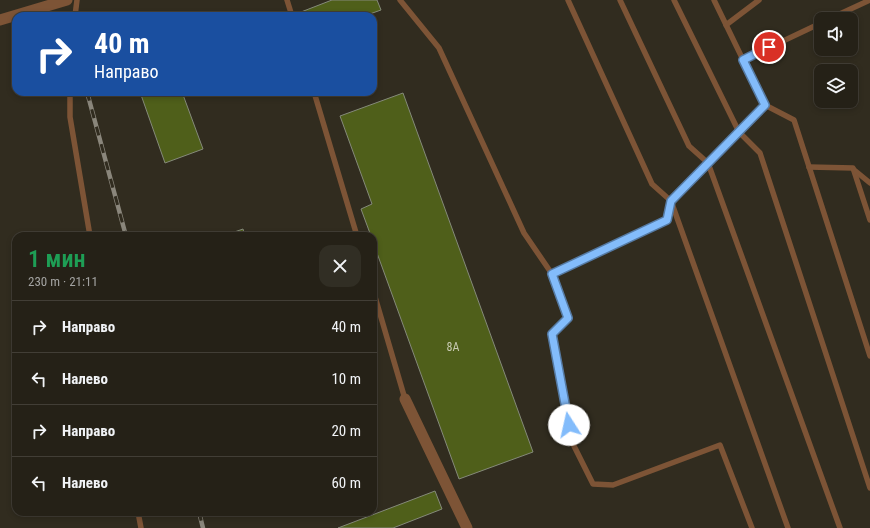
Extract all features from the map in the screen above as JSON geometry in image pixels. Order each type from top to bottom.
[{"type":"street","points":[[27,12],[67,0]]},
{"type":"street","points":[[0,20],[12,16]]},
{"type":"street","points":[[405,399],[467,528]]},
{"type":"lane","points":[[76,12],[77,0]]},
{"type":"lane","points":[[287,0],[291,12]]},
{"type":"lane","points":[[400,0],[439,48],[524,233],[552,274],[568,318],[552,334],[571,440],[593,484],[614,486],[720,445],[752,528]]},
{"type":"lane","points":[[568,0],[652,184],[671,201],[788,528]]},
{"type":"lane","points":[[620,0],[689,146],[708,163],[840,528]]},
{"type":"lane","points":[[674,0],[739,132],[760,152],[870,488]]},
{"type":"lane","points":[[714,0],[765,105],[794,120],[870,356]]},
{"type":"lane","points":[[844,12],[870,0]]},
{"type":"lane","points":[[726,25],[756,1]]},
{"type":"lane","points":[[743,60],[814,26]]},
{"type":"lane","points":[[70,96],[70,117],[89,232]]},
{"type":"lane","points":[[315,96],[356,232]]},
{"type":"lane","points":[[552,274],[667,220],[671,201],[765,105]]},
{"type":"lane","points":[[809,167],[853,168],[870,183]]},
{"type":"lane","points":[[853,168],[870,220]]},
{"type":"lane","points":[[377,304],[405,399]]},
{"type":"lane","points":[[139,516],[141,528]]},
{"type":"building","points":[[332,0],[377,0],[381,10],[375,12],[301,12]]},
{"type":"building","points":[[403,93],[533,452],[459,479],[377,253],[377,232],[370,232],[361,209],[372,204],[340,116]]},
{"type":"building","points":[[141,96],[183,96],[203,149],[165,163]]},
{"type":"building","points":[[243,229],[244,232],[234,232]]},
{"type":"building","points":[[435,491],[442,509],[393,528],[338,528],[369,516],[377,516],[377,513]]},
{"type":"railway","points":[[88,96],[125,232]]},
{"type":"railway","points":[[200,516],[203,528]]},
{"type":"route","points":[[569,425],[552,334],[568,318],[552,274],[667,220],[671,201],[765,105],[743,60],[769,47]]}]
